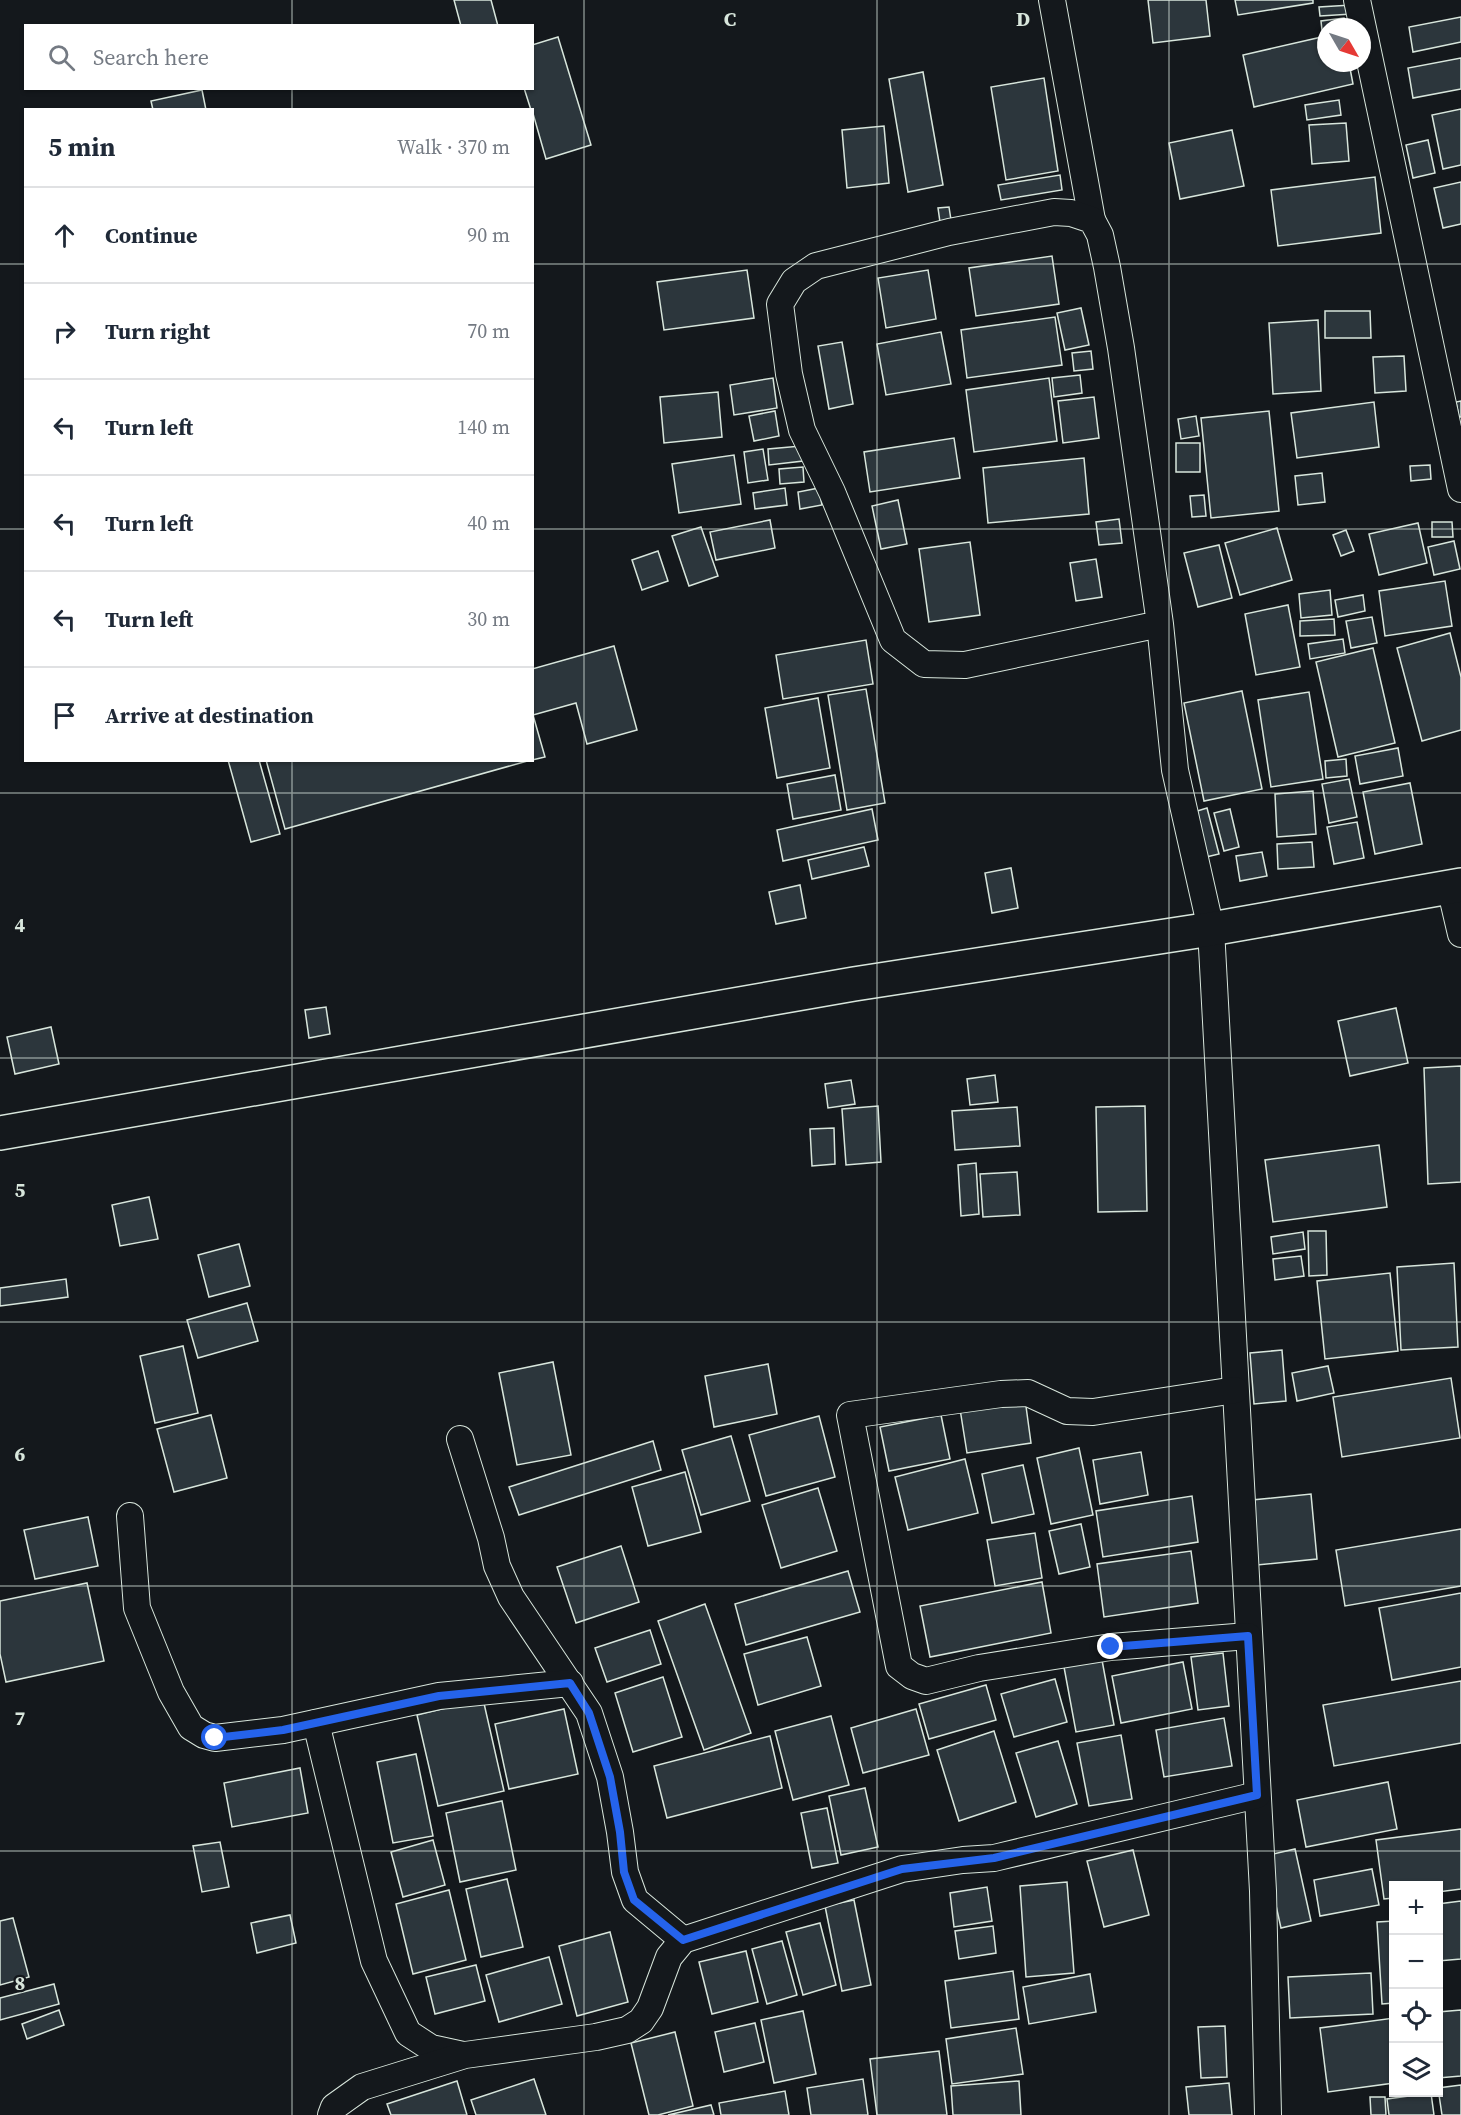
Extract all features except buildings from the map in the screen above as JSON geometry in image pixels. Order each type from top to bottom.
[{"type":"main road","points":[[0,1133],[854,984],[1211,929],[1456,886]]},
{"type":"street","points":[[1052,0],[1092,220],[1100,235],[1121,348],[1160,624],[1175,770],[1211,929],[1263,1891],[1268,2115]]},
{"type":"street","points":[[1357,0],[1461,484]]},
{"type":"street","points":[[1092,220],[1071,213],[1054,212],[949,232],[816,266],[794,280],[780,304],[789,374],[802,430],[832,492],[893,640],[924,664],[965,665],[1160,624]]},
{"type":"street","points":[[1456,886],[1461,934]]},
{"type":"street","points":[[1235,1390],[1093,1412],[1067,1411],[1028,1393],[1000,1394],[850,1415],[899,1666],[912,1676],[926,1681],[979,1668],[1111,1647],[1248,1636]]},
{"type":"street","points":[[460,1439],[491,1538],[497,1566],[511,1597],[589,1713],[610,1777],[620,1832],[624,1872],[634,1900],[683,1940]]},
{"type":"street","points":[[130,1516],[137,1608],[171,1692],[191,1726],[204,1735],[215,1738],[283,1730],[439,1696],[570,1683]]},
{"type":"street","points":[[316,1723],[374,1961],[408,2033],[431,2048],[465,2055]]},
{"type":"street","points":[[331,2115],[334,2107],[362,2087],[465,2055],[596,2037],[627,2030],[641,2021],[650,2008],[669,1957],[683,1940],[902,1869],[994,1858],[1257,1795]]},
{"type":"route","points":[[215,1738],[283,1730],[439,1696],[570,1683],[589,1713],[610,1777],[620,1832],[624,1872],[634,1900],[683,1940],[902,1869],[994,1858],[1257,1795],[1248,1636],[1111,1647]]}]
